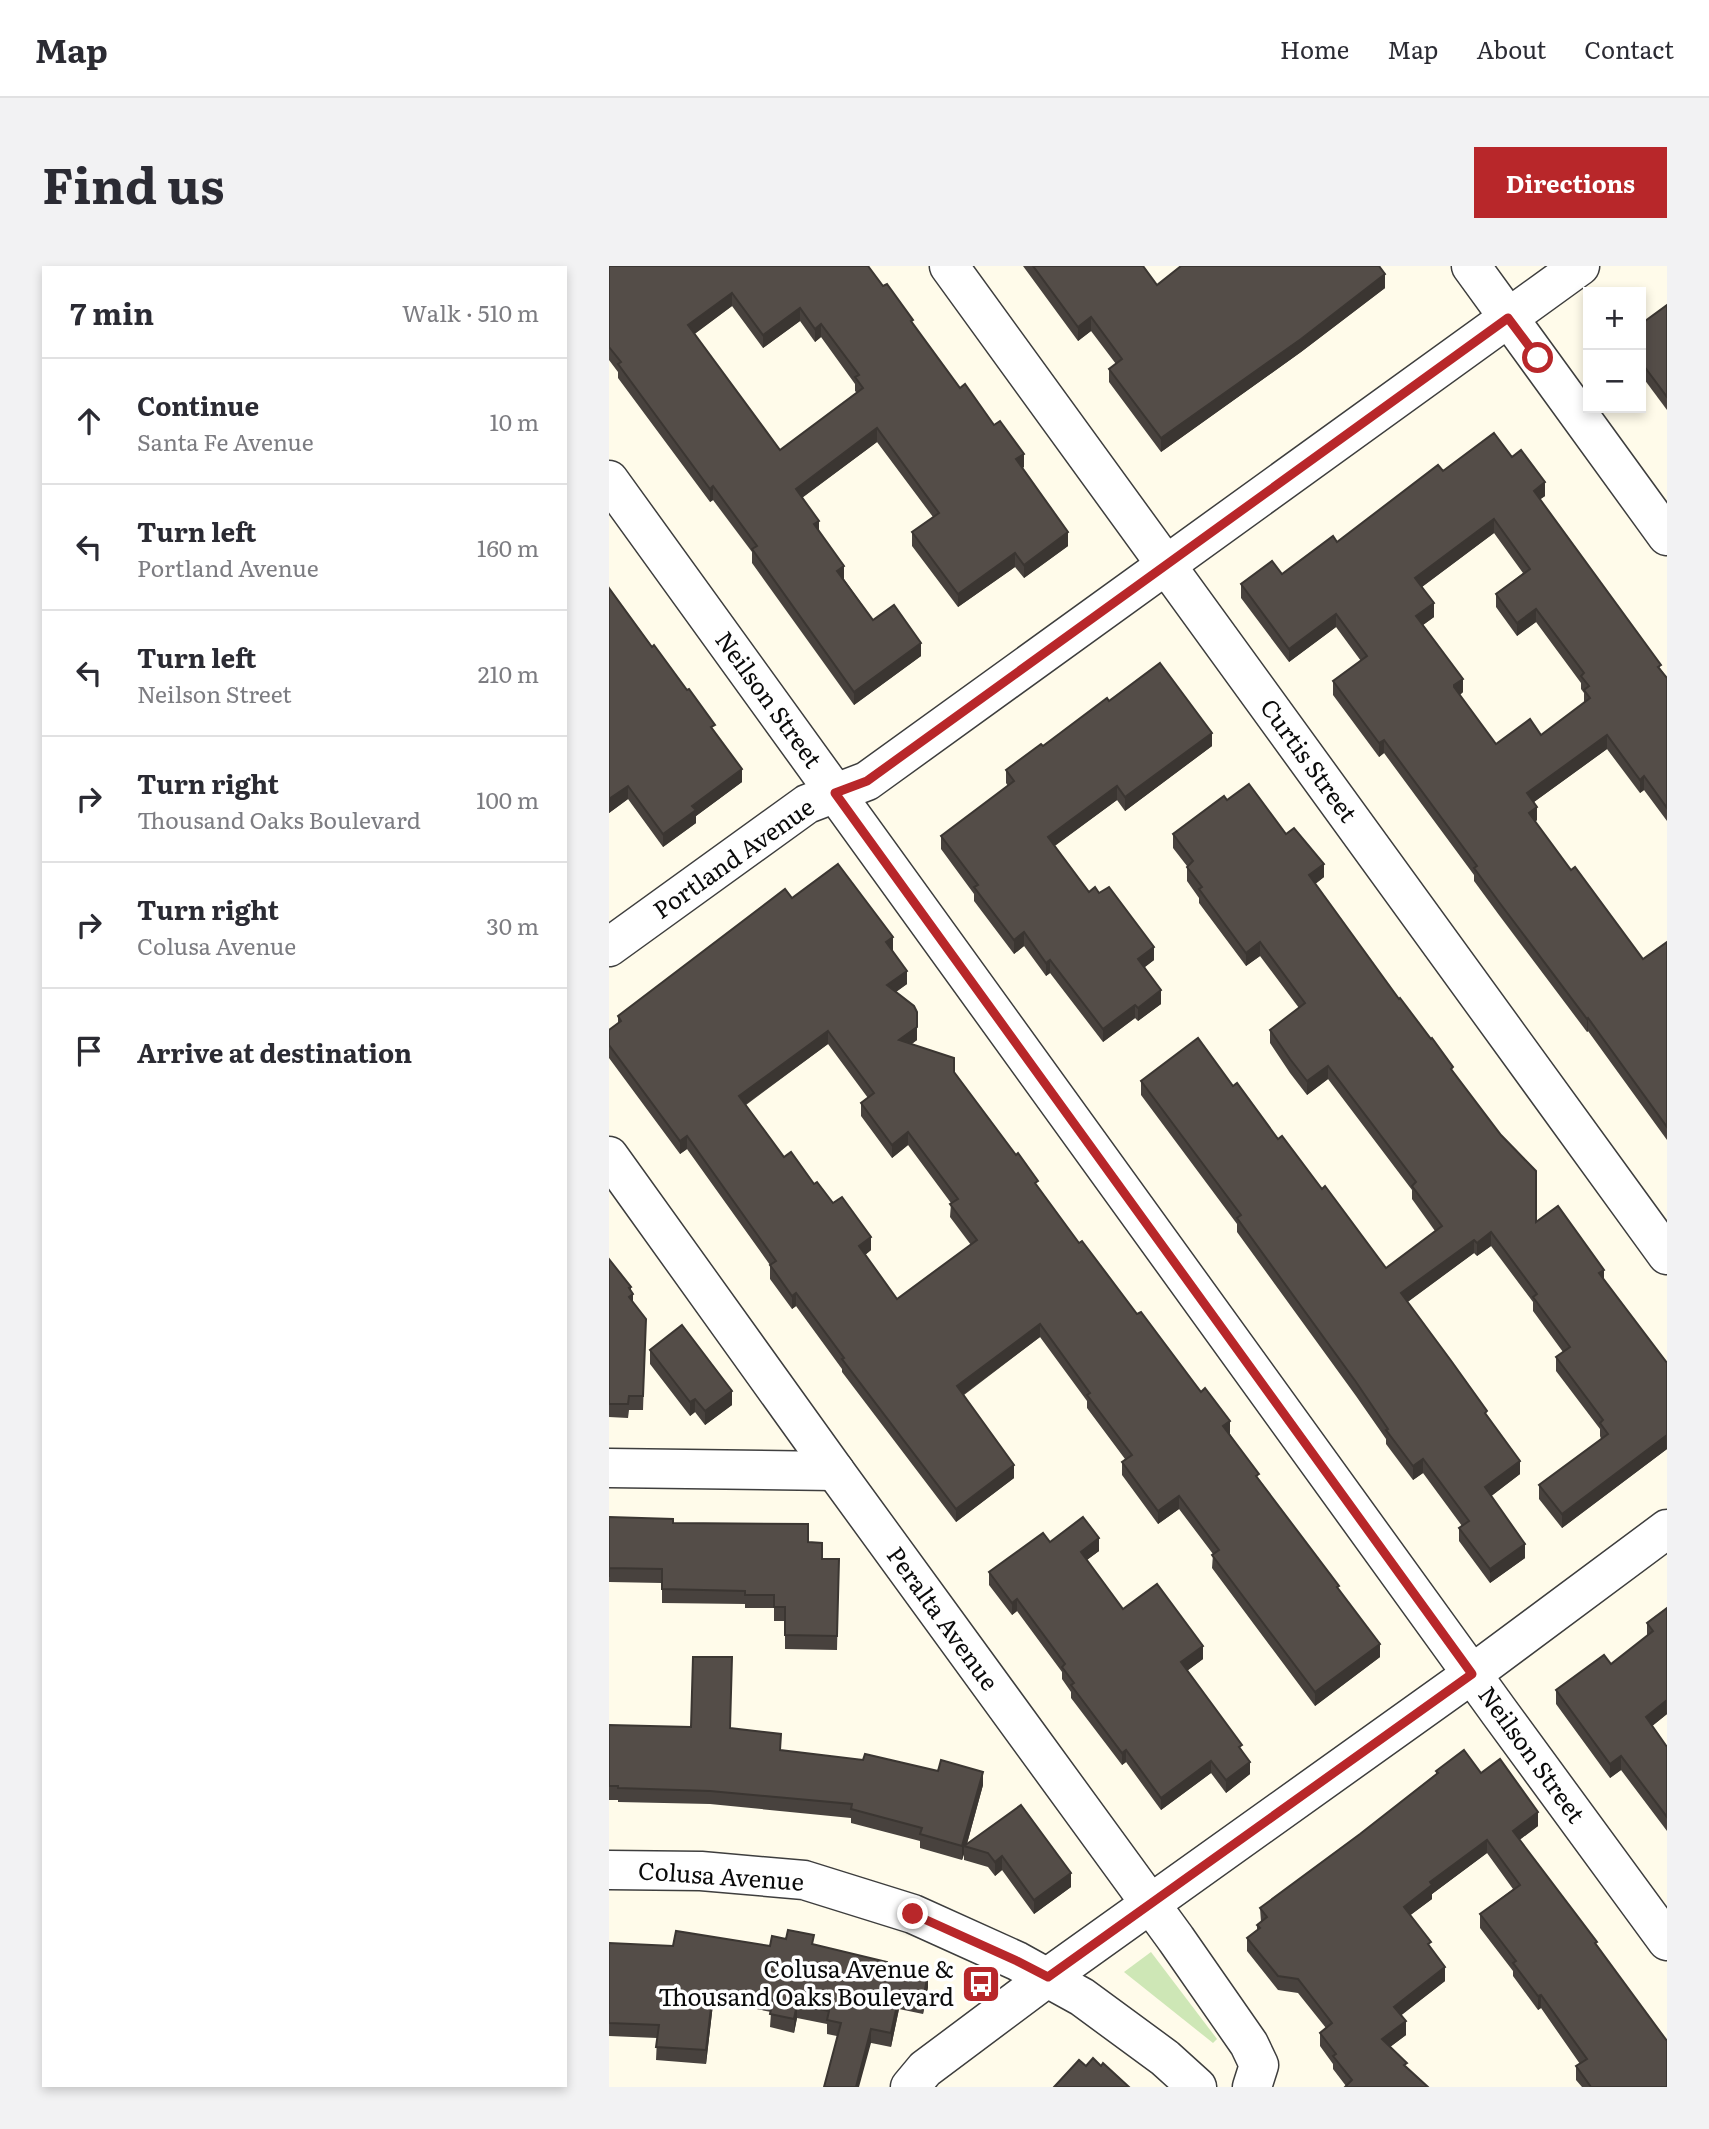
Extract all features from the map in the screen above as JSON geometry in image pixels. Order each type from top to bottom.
[{"type":"street","name":"Curtis Street","points":[[949,266],[1667,1255]]},
{"type":"street","points":[[1471,266],[1667,536]]},
{"type":"street","name":"Portland Avenue","points":[[609,947],[807,804],[867,781],[1580,266]]},
{"type":"street","name":"Neilson Street","points":[[609,480],[1667,1941]]},
{"type":"street","name":"Peralta Avenue","points":[[609,1156],[1249,2044],[1259,2065],[1252,2087]]},
{"type":"street","points":[[609,1468],[835,1471]]},
{"type":"street","points":[[910,2087],[925,2069],[1048,1977],[1472,1674],[1667,1529]]},
{"type":"street","name":"Colusa Avenue","points":[[609,1870],[701,1871],[804,1880],[913,1914],[1017,1961],[1082,1997],[1165,2057],[1197,2087]]},
{"type":"green space","points":[[1151,1952],[1217,2039],[1213,2043],[1124,1972]]},
{"type":"building","points":[[609,266],[868,266],[883,286],[887,284],[960,388],[965,384],[994,425],[1000,421],[1024,454],[1016,459],[1068,532],[1024,565],[1015,553],[958,594],[912,532],[939,513],[877,428],[796,489],[819,521],[814,524],[844,566],[837,571],[873,620],[894,605],[921,643],[854,692],[752,549],[757,546],[713,486],[710,489],[618,364],[621,362],[609,347]],"holes":[[[732,293],[763,335],[800,308],[815,329],[821,324],[859,375],[855,377],[863,388],[780,450],[688,325]]]},
{"type":"building","points":[[1033,266],[1143,266],[1157,285],[1181,266],[1379,266],[1385,274],[1301,339],[1161,438],[1109,369],[1122,359],[1091,317],[1078,327]]},
{"type":"building","points":[[1667,305],[1667,397],[1646,369],[1646,320]]},
{"type":"building","points":[[1494,433],[1512,457],[1521,450],[1545,482],[1534,491],[1661,665],[1658,667],[1667,678],[1667,808],[1644,776],[1640,780],[1607,735],[1527,793],[1537,807],[1529,813],[1571,870],[1575,867],[1643,959],[1667,942],[1667,1127],[1474,868],[1477,866],[1384,740],[1379,743],[1333,681],[1367,656],[1336,614],[1289,649],[1241,584],[1272,561],[1282,574],[1333,536],[1337,542],[1438,465],[1443,471]],"holes":[[[1494,519],[1530,569],[1496,594],[1517,623],[1536,609],[1584,673],[1581,676],[1589,686],[1584,690],[1590,698],[1541,735],[1530,719],[1496,744],[1454,687],[1463,679],[1416,616],[1434,603],[1415,578]]]},
{"type":"building","points":[[609,588],[652,647],[654,645],[687,690],[689,689],[715,725],[711,727],[742,769],[692,806],[696,810],[663,834],[628,786],[609,799]]},
{"type":"building","points":[[1160,663],[1212,733],[1125,797],[1117,786],[1048,837],[1089,892],[1095,887],[1099,893],[1109,887],[1154,947],[1138,959],[1161,990],[1138,1008],[1135,1005],[1103,1029],[1050,960],[1046,963],[1024,932],[1014,940],[974,887],[978,885],[941,836],[1014,781],[1006,770],[1107,698],[1109,701]]},
{"type":"building","points":[[1249,784],[1286,834],[1294,828],[1324,864],[1309,875],[1399,999],[1432,1038],[1453,1067],[1451,1069],[1501,1135],[1536,1171],[1536,1222],[1558,1206],[1604,1270],[1599,1273],[1667,1363],[1667,1435],[1562,1514],[1539,1485],[1608,1434],[1600,1423],[1603,1420],[1556,1357],[1570,1347],[1533,1297],[1537,1294],[1491,1232],[1477,1243],[1474,1240],[1401,1293],[1520,1461],[1485,1487],[1525,1544],[1490,1569],[1459,1528],[1469,1521],[1423,1459],[1413,1466],[1386,1430],[1388,1429],[1356,1382],[1237,1218],[1241,1215],[1141,1081],[1198,1038],[1233,1086],[1237,1083],[1278,1139],[1282,1136],[1322,1189],[1325,1186],[1386,1268],[1442,1226],[1412,1186],[1416,1182],[1328,1066],[1307,1081],[1290,1059],[1270,1030],[1305,1003],[1260,942],[1246,953],[1199,889],[1202,887],[1187,867],[1193,861],[1173,834],[1224,796],[1227,800]]},
{"type":"building","points":[[838,864],[893,937],[886,942],[907,971],[887,985],[914,1006],[917,1012],[917,1027],[899,1040],[954,1058],[954,1072],[1016,1155],[1018,1153],[1038,1181],[1035,1183],[1079,1243],[1082,1241],[1137,1314],[1141,1312],[1201,1392],[1205,1388],[1230,1421],[1223,1426],[1259,1474],[1256,1476],[1380,1644],[1315,1692],[1212,1555],[1219,1550],[1179,1496],[1158,1511],[1122,1462],[1132,1455],[1087,1395],[1090,1393],[1040,1324],[957,1386],[1014,1465],[956,1509],[842,1359],[844,1358],[796,1293],[792,1296],[770,1265],[776,1261],[687,1136],[680,1141],[609,1045],[609,1030],[621,1021],[618,1016],[785,889],[792,898]],"holes":[[[828,1031],[874,1093],[861,1103],[892,1145],[908,1132],[958,1199],[950,1204],[977,1240],[897,1299],[859,1246],[871,1237],[842,1197],[833,1203],[817,1182],[814,1184],[791,1152],[784,1157],[739,1096]]]},
{"type":"building","points":[[609,1259],[631,1287],[629,1288],[633,1294],[629,1297],[646,1319],[643,1396],[629,1396],[628,1404],[609,1404]]},
{"type":"building","points":[[682,1325],[732,1391],[705,1411],[695,1399],[690,1402],[650,1350]]},
{"type":"building","points":[[609,1517],[673,1519],[673,1523],[808,1524],[808,1542],[822,1543],[822,1559],[839,1559],[837,1636],[785,1635],[785,1607],[774,1607],[774,1595],[745,1595],[745,1591],[662,1589],[662,1569],[609,1568]]},
{"type":"building","points":[[1083,1517],[1099,1538],[1081,1552],[1123,1609],[1157,1584],[1203,1646],[1181,1662],[1242,1745],[1239,1747],[1250,1762],[1226,1780],[1211,1761],[1161,1798],[1126,1750],[1122,1753],[1071,1685],[1074,1683],[1062,1667],[1065,1664],[1017,1599],[1012,1603],[989,1572],[1043,1533],[1050,1542]]},
{"type":"building","points":[[1667,1608],[1667,1700],[1646,1717],[1667,1747],[1667,1817],[1621,1756],[1610,1764],[1556,1690],[1604,1655],[1611,1664],[1653,1631],[1647,1623]]},
{"type":"building","points":[[693,1657],[732,1657],[730,1728],[781,1734],[780,1750],[863,1760],[865,1754],[938,1771],[941,1760],[983,1772],[962,1846],[920,1834],[922,1828],[851,1809],[852,1804],[710,1791],[609,1786],[609,1725],[691,1727]]},
{"type":"building","points":[[1464,1750],[1481,1773],[1500,1759],[1538,1812],[1513,1831],[1667,2041],[1667,2087],[1591,2087],[1576,2066],[1587,2059],[1541,1995],[1538,1996],[1513,1963],[1516,1961],[1480,1914],[1520,1885],[1487,1840],[1430,1882],[1432,1885],[1404,1907],[1431,1942],[1428,1944],[1445,1967],[1394,2007],[1406,2021],[1382,2039],[1407,2063],[1404,2065],[1428,2087],[1345,2087],[1352,2080],[1333,2056],[1336,2054],[1320,2033],[1332,2023],[1298,1979],[1278,1976],[1247,1938],[1260,1928],[1257,1925],[1267,1917],[1260,1908],[1360,1834]]},
{"type":"building","points":[[1021,1805],[1071,1873],[1034,1900],[1002,1856],[995,1862],[988,1853],[964,1846]]},
{"type":"building","points":[[788,1930],[814,1935],[812,1944],[887,1962],[887,1965],[928,1973],[923,2001],[899,1996],[891,2033],[871,2029],[856,2087],[824,2087],[841,2023],[827,2020],[829,2011],[797,2004],[794,2019],[770,2014],[773,1999],[742,1992],[741,1995],[713,1991],[706,2050],[656,2047],[659,2025],[609,2023],[609,1943],[673,1946],[676,1931],[770,1946],[772,1936],[786,1939]]},
{"type":"building","points":[[1093,2058],[1101,2066],[1103,2063],[1129,2087],[1054,2087],[1079,2060],[1086,2066]]},
{"type":"place","name":"Colusa Avenue & Thousand Oaks Boulevard","points":[[981,1984]]},
{"type":"route","points":[[913,1914],[1048,1977],[1472,1674],[835,793],[867,781],[1508,318],[1538,358]]}]
